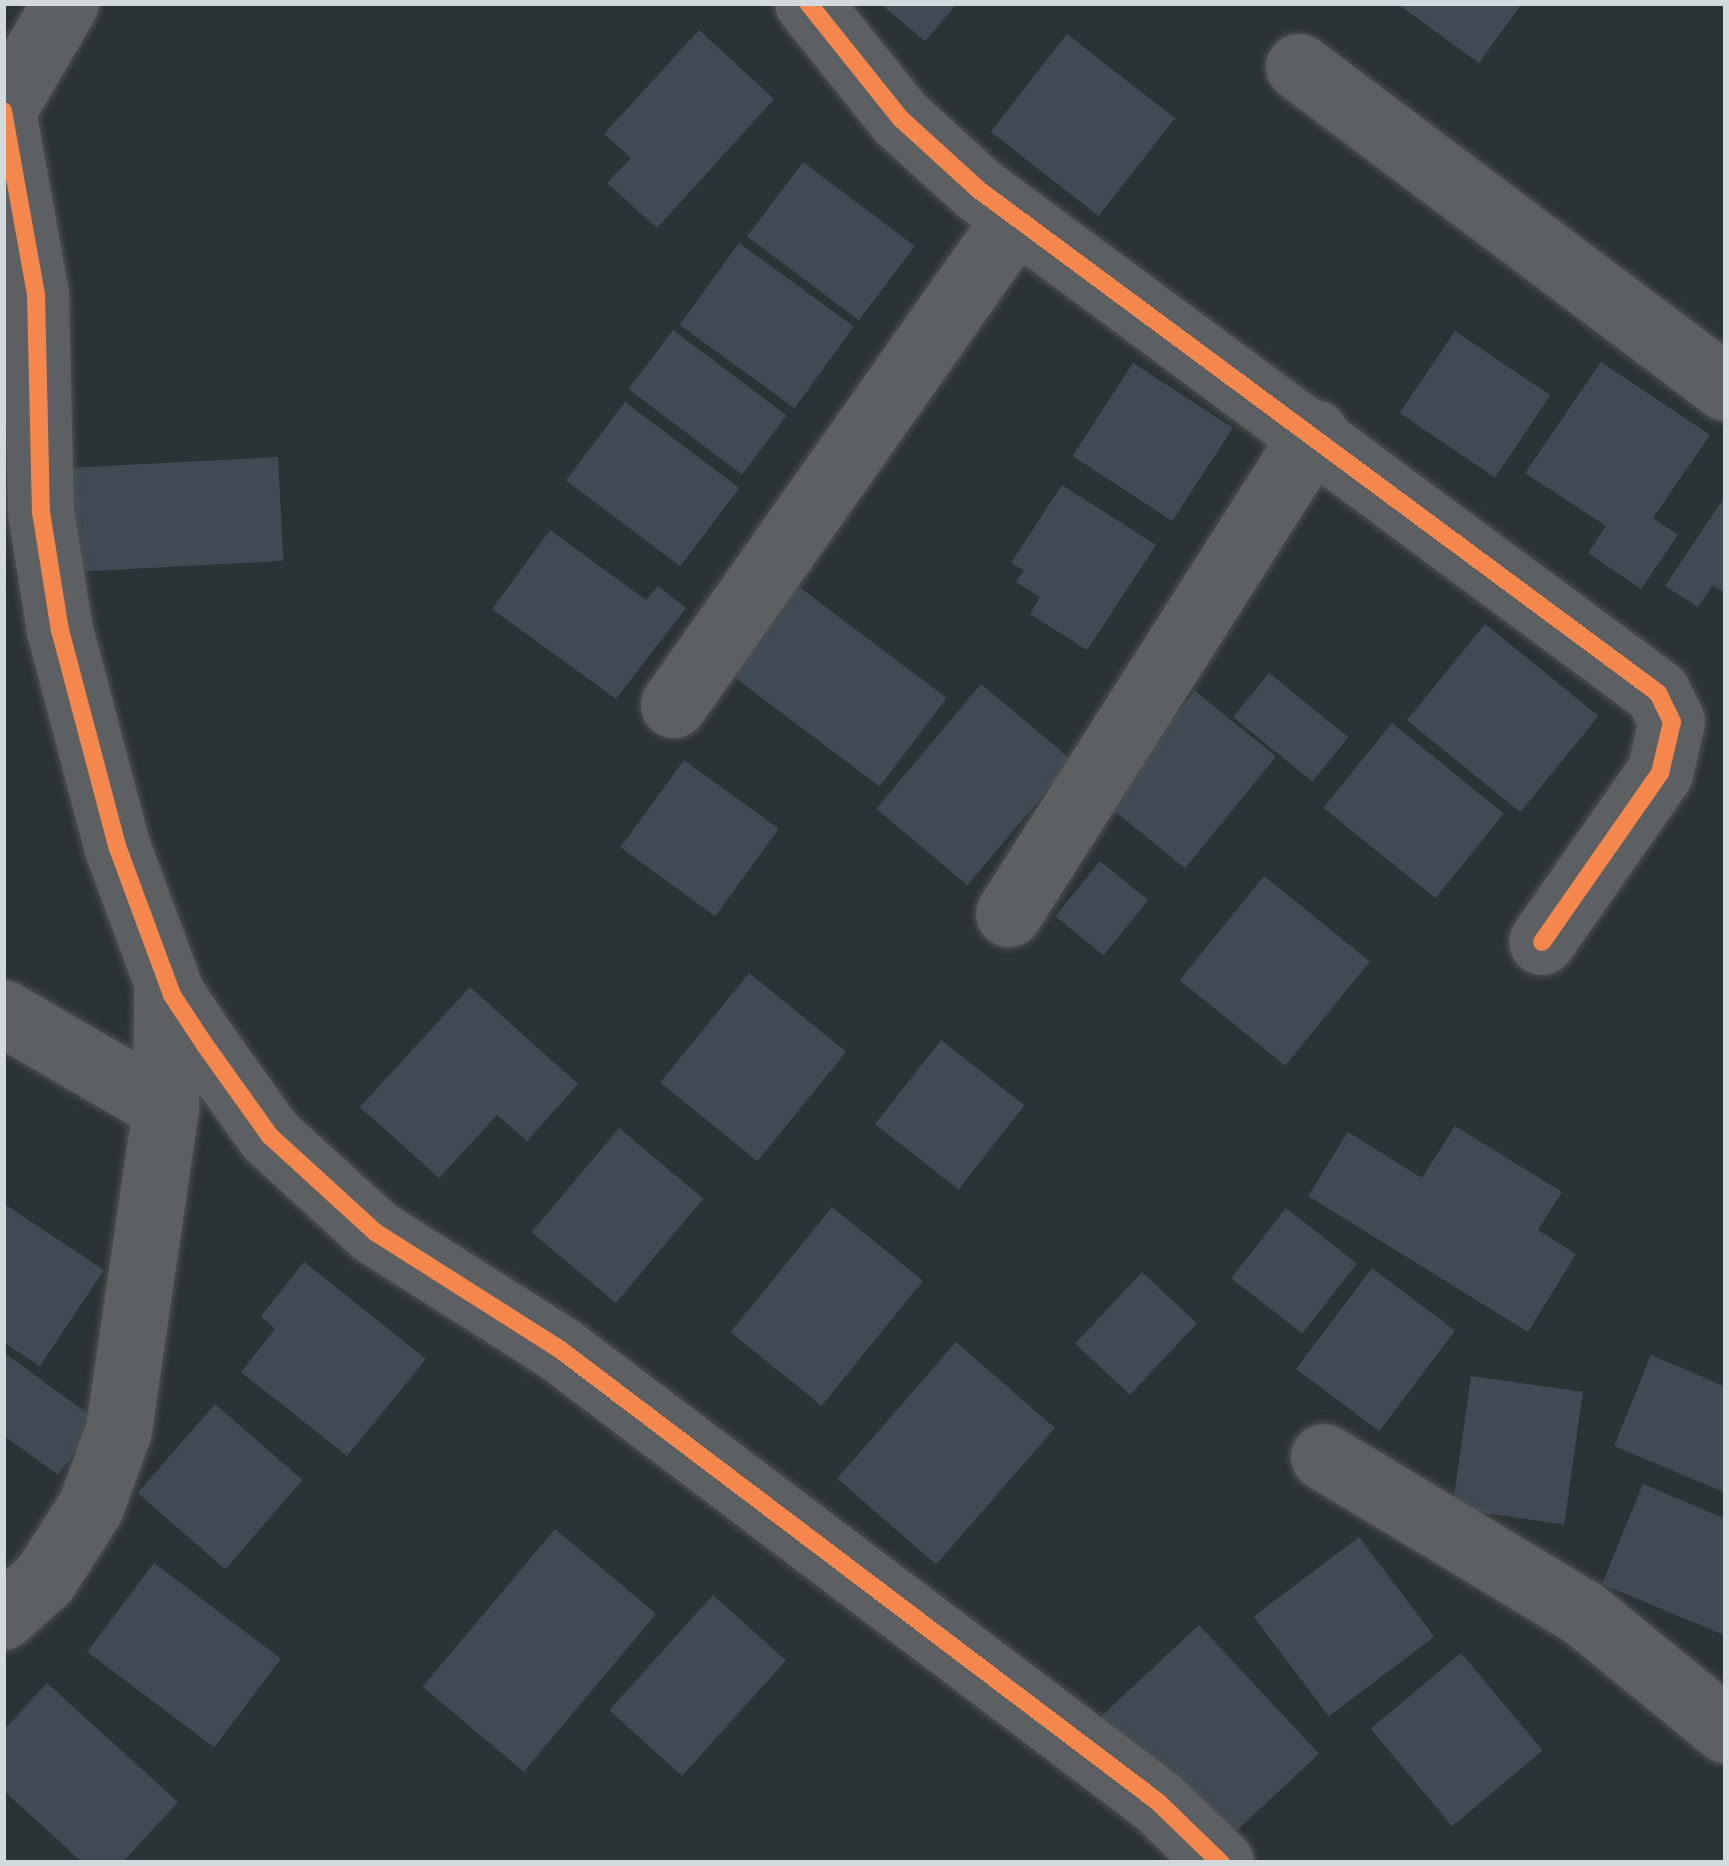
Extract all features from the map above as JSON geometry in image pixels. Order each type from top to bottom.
[{"type":"street","points":[[66,3],[3,111],[36,294],[41,512],[60,630],[117,845],[166,980],[271,1136],[331,1196],[558,1348],[1158,1802],[1221,1863]]},
{"type":"street","points":[[808,3],[901,119],[1016,219],[1636,671],[1672,722],[1660,773],[1542,943]]},
{"type":"street","points":[[1299,67],[1726,388]]},
{"type":"street","points":[[674,705],[1016,219]]},
{"type":"street","points":[[1010,914],[1315,433]]},
{"type":"street","points":[[3,1617],[44,1579],[89,1510],[136,1366],[166,1108],[166,980]]},
{"type":"street","points":[[3,1013],[166,1108]]},
{"type":"street","points":[[1324,1457],[1583,1613],[1726,1730]]},
{"type":"street","points":[[3,1549],[89,1510]]},
{"type":"building","points":[[879,3],[958,3],[925,41]]},
{"type":"building","points":[[1396,3],[1522,3],[1479,63]]},
{"type":"building","points":[[699,30],[774,99],[657,228],[607,183],[631,158],[604,134]]},
{"type":"building","points":[[1067,34],[1175,118],[1099,216],[991,132]]},
{"type":"building","points":[[803,162],[915,246],[859,321],[747,236]]},
{"type":"building","points":[[739,243],[854,326],[795,408],[680,325]]},
{"type":"building","points":[[673,330],[786,415],[742,475],[628,389]]},
{"type":"building","points":[[1455,331],[1550,395],[1495,477],[1400,413]]},
{"type":"building","points":[[1601,362],[1710,435],[1653,518],[1678,535],[1641,589],[1588,553],[1606,526],[1525,473]]},
{"type":"building","points":[[1133,363],[1233,428],[1172,521],[1073,456]]},
{"type":"building","points":[[625,402],[739,488],[680,566],[566,480]]},
{"type":"building","points":[[278,457],[283,561],[73,572],[67,468]]},
{"type":"building","points":[[1062,485],[1156,545],[1087,650],[1030,614],[1040,597],[1016,582],[1024,570],[1011,563]]},
{"type":"building","points":[[1726,495],[1726,594],[1713,585],[1698,607],[1665,586]]},
{"type":"building","points":[[550,530],[646,600],[658,586],[686,608],[616,699],[492,609]]},
{"type":"building","points":[[790,580],[947,698],[880,787],[723,669]]},
{"type":"building","points":[[1485,624],[1598,716],[1520,812],[1407,720]]},
{"type":"building","points":[[1269,673],[1348,737],[1312,781],[1233,717]]},
{"type":"building","points":[[981,684],[1072,760],[967,885],[876,809]]},
{"type":"building","points":[[1195,691],[1276,756],[1185,868],[1104,803]]},
{"type":"building","points":[[1392,723],[1504,814],[1435,898],[1323,808]]},
{"type":"building","points":[[684,760],[779,829],[715,916],[621,847]]},
{"type":"building","points":[[1100,861],[1148,900],[1104,955],[1055,916]]},
{"type":"building","points":[[1264,876],[1370,962],[1285,1066],[1180,980]]},
{"type":"building","points":[[749,973],[846,1052],[757,1161],[660,1083]]},
{"type":"building","points":[[470,987],[578,1084],[527,1141],[497,1115],[439,1178],[360,1107]]},
{"type":"building","points":[[941,1040],[1025,1105],[959,1190],[875,1124]]},
{"type":"building","points":[[1455,1126],[1562,1192],[1538,1230],[1576,1254],[1528,1332],[1308,1196],[1348,1132],[1422,1178]]},
{"type":"building","points":[[619,1128],[703,1199],[616,1303],[532,1232]]},
{"type":"building","points":[[3,1203],[104,1270],[40,1366],[3,1342]]},
{"type":"building","points":[[832,1207],[923,1281],[822,1406],[731,1332]]},
{"type":"building","points":[[1286,1208],[1357,1263],[1302,1334],[1231,1278]]},
{"type":"building","points":[[304,1262],[426,1359],[347,1456],[241,1372],[275,1329],[261,1316]]},
{"type":"building","points":[[1372,1268],[1455,1331],[1379,1431],[1296,1369]]},
{"type":"building","points":[[1142,1272],[1197,1323],[1130,1395],[1075,1344]]},
{"type":"building","points":[[956,1342],[1055,1428],[936,1565],[837,1479]]},
{"type":"building","points":[[3,1352],[98,1421],[58,1475],[3,1435]]},
{"type":"building","points":[[1651,1355],[1726,1387],[1726,1493],[1614,1446]]},
{"type":"building","points":[[1471,1376],[1583,1392],[1564,1524],[1452,1509]]},
{"type":"building","points":[[215,1404],[303,1480],[225,1569],[138,1493]]},
{"type":"building","points":[[1643,1484],[1726,1519],[1726,1636],[1602,1584]]},
{"type":"building","points":[[555,1529],[656,1614],[524,1772],[423,1687]]},
{"type":"building","points":[[1359,1537],[1434,1637],[1329,1716],[1254,1616]]},
{"type":"building","points":[[154,1563],[281,1659],[214,1747],[87,1652]]},
{"type":"building","points":[[713,1595],[786,1661],[682,1776],[609,1710]]},
{"type":"building","points":[[1199,1625],[1319,1754],[1217,1849],[1097,1720]]},
{"type":"building","points":[[1461,1653],[1543,1750],[1452,1826],[1371,1729]]},
{"type":"building","points":[[47,1683],[178,1802],[122,1863],[83,1863],[3,1790],[3,1731]]},
{"type":"cycle path","points":[[808,3],[901,119],[979,190],[1658,693],[1672,722],[1660,773],[1542,942]]},
{"type":"cycle path","points":[[3,111],[36,294],[41,512],[60,630],[117,846],[172,995],[205,1045],[270,1136],[375,1232],[558,1348],[1158,1802],[1221,1863]]}]
